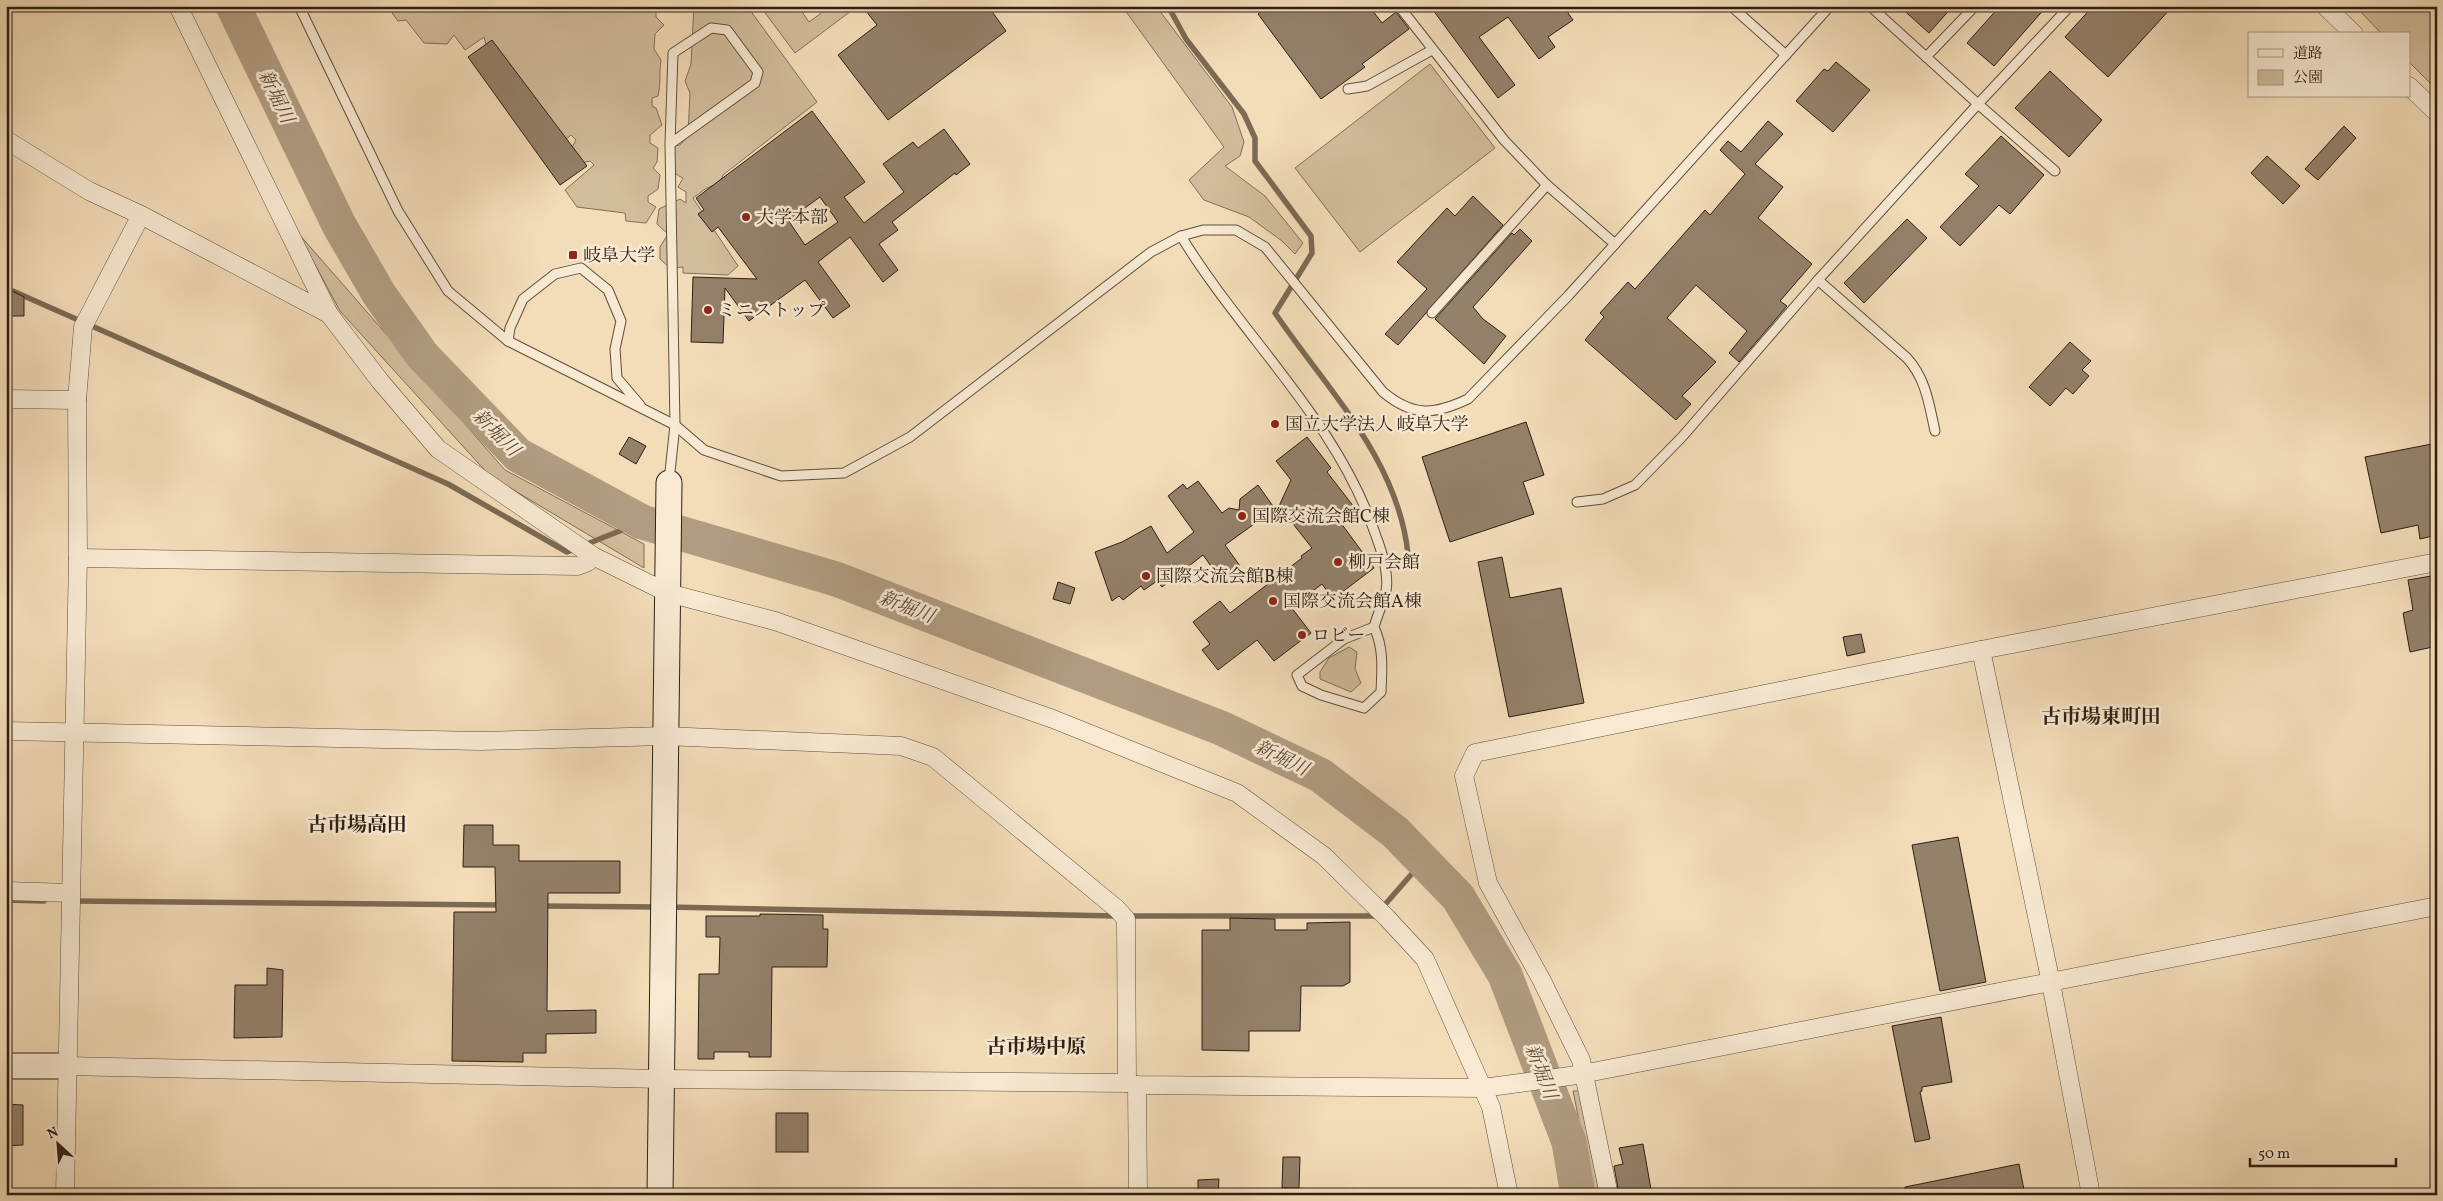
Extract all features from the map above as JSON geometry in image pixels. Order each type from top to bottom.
[{"type":"street","points":[[178,6],[329,314],[380,381],[438,449],[593,556],[668,588],[775,621],[1053,719],[1237,793],[1324,856],[1387,918],[1425,959],[1488,1088],[1490,1107],[1509,1195]]},
{"type":"street","points":[[2325,6],[2352,32]]},
{"type":"street","points":[[2410,87],[2437,113]]},
{"type":"street","points":[[6,140],[89,191],[141,215],[329,314]]},
{"type":"street","points":[[65,1195],[66,1066],[78,558],[77,400],[83,327],[141,215]]},
{"type":"street","points":[[6,399],[77,400]]},
{"type":"street","points":[[660,1195],[669,483]]},
{"type":"street","points":[[78,558],[578,566],[588,562],[593,556]]},
{"type":"street","points":[[1609,1195],[1580,1073],[1581,1060],[1541,979],[1488,883],[1464,776],[1475,754],[1981,650],[2437,562]]},
{"type":"street","points":[[1981,650],[2051,983],[2091,1195]]},
{"type":"street","points":[[6,731],[480,741],[665,736],[901,746],[933,757],[1117,909],[1126,919],[1138,1195]]},
{"type":"street","points":[[6,892],[71,893]]},
{"type":"street","points":[[6,1066],[662,1080],[1488,1088],[1580,1073],[2051,983],[2437,906]]},
{"type":"lane","points":[[299,6],[398,211],[448,291],[508,342],[675,425],[704,450],[780,476],[844,473],[910,437],[1151,252],[1181,236],[1202,230],[1236,230],[1265,247],[1383,392],[1398,404],[1416,411],[1446,409],[1468,399],[1568,296],[1830,6]]},
{"type":"lane","points":[[1399,6],[1504,140],[1547,185],[1615,244]]},
{"type":"lane","points":[[1731,6],[1786,55]]},
{"type":"lane","points":[[1870,6],[2055,172]]},
{"type":"lane","points":[[1926,57],[1974,6]]},
{"type":"lane","points":[[1577,502],[1603,499],[1635,485],[1682,437],[1818,280],[2070,6]]},
{"type":"lane","points":[[669,483],[675,425],[670,144],[673,53],[710,28],[727,30],[758,72],[755,83],[670,144]]},
{"type":"lane","points":[[1348,89],[1367,86],[1432,50]]},
{"type":"lane","points":[[1432,313],[1547,185]]},
{"type":"lane","points":[[1181,236],[1323,430],[1348,470],[1366,506],[1382,552],[1386,590],[1374,627],[1380,641],[1383,660],[1381,692],[1364,708],[1321,695],[1302,686],[1297,675],[1344,638],[1374,627]]},
{"type":"lane","points":[[508,342],[510,328],[523,299],[555,274],[581,268],[608,290],[621,321],[615,349],[616,378],[643,408]]},
{"type":"lane","points":[[1818,280],[1907,358],[1918,370],[1926,387],[1935,431]]},
{"type":"green space","points":[[387,6],[656,6],[656,17],[664,25],[655,34],[654,49],[661,60],[658,96],[652,98],[652,106],[656,108],[662,125],[650,135],[650,143],[658,148],[657,162],[653,168],[660,175],[658,189],[648,196],[648,202],[656,207],[646,223],[626,221],[625,213],[577,207],[565,190],[594,165],[590,161],[576,164],[569,153],[576,140],[571,135],[564,141],[487,48],[484,37],[465,50],[454,35],[447,44],[424,43],[406,20],[398,21]]},
{"type":"green space","points":[[694,6],[747,6],[817,102],[723,175],[721,182],[705,189],[693,198],[738,266],[728,275],[683,273],[683,267],[670,268],[660,259],[660,247],[668,234],[657,224],[659,209],[680,199],[686,203],[686,192],[678,187],[683,178],[678,176],[669,165],[667,146],[680,145],[688,135],[690,93],[685,81],[691,64]]},
{"type":"green space","points":[[760,6],[798,6],[809,22],[831,6],[847,6],[851,11],[795,53]]},
{"type":"green space","points":[[1122,6],[1156,6],[1232,107],[1244,142],[1240,156],[1225,166],[1265,196],[1303,243],[1295,254],[1282,241],[1249,217],[1204,200],[1189,180],[1224,147]]},
{"type":"green space","points":[[2355,6],[2437,6],[2437,90],[2410,63],[2410,32],[2380,32]]},
{"type":"green space","points":[[1430,64],[1495,148],[1360,252],[1295,168]]},
{"type":"green space","points":[[298,233],[505,470],[644,544],[644,568],[490,476],[340,311]]},
{"type":"green space","points":[[1349,647],[1357,652],[1355,669],[1361,683],[1351,692],[1320,679],[1320,672],[1329,658]]},
{"type":"green space","points":[[1573,1091],[1579,1091],[1600,1195],[1594,1195]]},
{"type":"building","points":[[862,6],[988,6],[1006,31],[888,120],[838,55],[877,25]]},
{"type":"building","points":[[1269,6],[1369,6],[1382,23],[1396,12],[1409,29],[1362,64],[1365,67],[1321,99],[1258,14]]},
{"type":"building","points":[[1430,6],[1563,6],[1573,20],[1548,37],[1555,47],[1539,59],[1508,17],[1479,37],[1515,85],[1498,98]]},
{"type":"building","points":[[1899,6],[1953,6],[1929,33]]},
{"type":"building","points":[[2000,6],[2047,6],[1994,66],[1967,43]]},
{"type":"building","points":[[2093,6],[2173,6],[2108,77],[2065,37]]},
{"type":"building","points":[[492,40],[587,166],[560,185],[468,57]]},
{"type":"building","points":[[1836,62],[1870,90],[1833,132],[1796,101],[1824,69],[1828,71]]},
{"type":"building","points":[[2050,71],[2102,120],[2069,157],[2015,108]]},
{"type":"building","name":"大学本部","points":[[812,111],[865,182],[844,197],[864,223],[904,192],[883,164],[913,142],[918,148],[944,129],[970,164],[956,175],[955,173],[892,222],[898,230],[879,244],[898,270],[883,282],[850,237],[818,262],[850,306],[833,318],[805,280],[749,321],[725,288],[723,343],[691,342],[693,277],[757,279],[718,227],[712,232],[698,214],[704,210],[696,198]],"holes":[[[820,197],[838,222],[805,245],[788,220]]]},
{"type":"building","points":[[1768,121],[1783,134],[1755,164],[1783,187],[1758,218],[1812,264],[1780,301],[1787,306],[1739,362],[1729,353],[1747,331],[1696,285],[1667,318],[1716,362],[1682,396],[1691,404],[1676,420],[1585,340],[1604,317],[1600,313],[1628,282],[1635,289],[1705,210],[1710,215],[1745,174],[1720,150],[1728,141],[1741,152]]},
{"type":"building","points":[[2344,126],[2356,138],[2318,180],[2305,169]]},
{"type":"building","points":[[2001,136],[2044,175],[2010,214],[1999,205],[1960,246],[1940,227],[1979,186],[1965,174]]},
{"type":"building","points":[[2267,156],[2300,186],[2283,204],[2251,173]]},
{"type":"building","points":[[1473,196],[1503,225],[1398,345],[1385,334],[1427,289],[1397,262],[1447,208],[1455,216]]},
{"type":"building","points":[[1907,219],[1927,238],[1864,303],[1844,283]]},
{"type":"building","points":[[1520,229],[1532,241],[1473,307],[1483,319],[1506,336],[1484,364],[1435,319],[1512,233],[1514,235]]},
{"type":"building","points":[[8,289],[24,297],[24,316],[8,316]]},
{"type":"building","points":[[2070,342],[2091,361],[2082,370],[2089,376],[2073,394],[2066,388],[2050,406],[2029,387]]},
{"type":"building","points":[[1526,422],[1544,475],[1523,482],[1534,514],[1450,542],[1422,457]]},
{"type":"building","points":[[629,437],[646,446],[636,464],[619,454]]},
{"type":"building","points":[[1307,437],[1331,468],[1327,472],[1354,507],[1338,519],[1374,568],[1333,599],[1322,584],[1291,607],[1311,633],[1274,661],[1257,640],[1218,670],[1202,650],[1210,644],[1193,622],[1220,601],[1230,613],[1302,558],[1301,556],[1312,548],[1279,506],[1291,480],[1276,461]]},
{"type":"building","points":[[2437,443],[2437,535],[2420,539],[2418,525],[2381,533],[2365,457]]},
{"type":"building","points":[[1198,481],[1222,513],[1229,508],[1239,510],[1240,499],[1258,485],[1275,509],[1225,545],[1240,566],[1221,580],[1203,555],[1162,587],[1157,581],[1144,590],[1141,586],[1123,600],[1119,596],[1112,601],[1095,552],[1122,542],[1151,526],[1167,553],[1194,532],[1168,496],[1183,484],[1187,489]]},
{"type":"building","points":[[1502,557],[1510,598],[1561,588],[1584,703],[1509,717],[1478,562]]},
{"type":"building","points":[[2437,575],[2437,646],[2410,652],[2403,613],[2413,610],[2408,580]]},
{"type":"building","points":[[1058,582],[1075,588],[1070,604],[1053,599]]},
{"type":"building","points":[[1861,634],[1865,652],[1847,656],[1843,637]]},
{"type":"building","points":[[464,825],[493,825],[493,845],[519,845],[519,861],[620,861],[620,893],[548,893],[547,1011],[596,1010],[596,1033],[546,1034],[546,1053],[523,1053],[523,1062],[452,1061],[454,912],[496,912],[495,867],[463,867]]},
{"type":"building","points":[[1958,837],[1986,982],[1940,991],[1912,845]]},
{"type":"building","points":[[760,914],[823,915],[823,929],[828,929],[827,967],[772,967],[771,1057],[749,1057],[749,1052],[714,1052],[714,1059],[698,1059],[699,974],[719,974],[720,937],[706,937],[706,916],[760,916]]},
{"type":"building","points":[[1230,918],[1275,919],[1275,930],[1307,930],[1307,923],[1350,922],[1350,982],[1343,986],[1301,986],[1300,1031],[1249,1031],[1249,1051],[1202,1050],[1202,930],[1230,930]]},
{"type":"building","points":[[267,968],[283,970],[282,1037],[234,1038],[235,985],[267,985]]},
{"type":"building","points":[[1941,1017],[1952,1082],[1922,1087],[1920,1092],[1930,1139],[1915,1142],[1892,1026]]},
{"type":"building","points":[[6,1104],[23,1105],[23,1145],[6,1146]]},
{"type":"building","points":[[776,1113],[808,1113],[808,1152],[776,1152]]},
{"type":"building","points":[[1643,1144],[1652,1195],[1619,1195],[1614,1166],[1623,1164],[1619,1148]]},
{"type":"building","points":[[1283,1157],[1300,1157],[1299,1188],[1282,1188]]},
{"type":"building","points":[[2019,1164],[2025,1195],[1905,1195],[1905,1187]]},
{"type":"building","points":[[1219,1179],[1218,1195],[1198,1195],[1198,1180]]},
{"type":"waterway","name":"新堀川","points":[[233,6],[339,225],[379,294],[422,355],[518,455],[642,522],[836,579],[1221,728],[1320,775],[1395,832],[1458,897],[1505,975],[1569,1142],[1578,1195]]},
{"type":"waterway","points":[[1168,6],[1186,39],[1244,114],[1255,138],[1255,161],[1311,236],[1312,253],[1275,313],[1337,397],[1375,456],[1390,487],[1402,519],[1408,554]]},
{"type":"waterway","points":[[6,288],[448,484],[567,552],[642,522]]},
{"type":"waterway","points":[[1126,916],[1375,916],[1423,861]]},
{"type":"waterway","points":[[6,900],[44,901]]},
{"type":"waterway","points":[[73,901],[502,905]]},
{"type":"waterway","points":[[541,906],[657,907]]},
{"type":"waterway","points":[[668,907],[1117,916]]},
{"type":"place","name":"大学本部","points":[[746,217]]},
{"type":"place","name":"岐阜大学","points":[[573,255]]},
{"type":"place","name":"ミニストップ","points":[[708,310]]},
{"type":"place","name":"国立大学法人 岐阜大学","points":[[1275,424]]},
{"type":"place","name":"国際交流会館C棟","points":[[1242,516]]},
{"type":"place","name":"柳戸会館","points":[[1338,562]]},
{"type":"place","name":"国際交流会館B棟","points":[[1146,576]]},
{"type":"place","name":"国際交流会館A棟","points":[[1273,601]]},
{"type":"place","name":"ロビー","points":[[1302,635]]},
{"type":"district","name":"古市場東町田","points":[[2101,716]]},
{"type":"district","name":"古市場高田","points":[[357,824]]},
{"type":"district","name":"古市場中原","points":[[1036,1046]]}]
